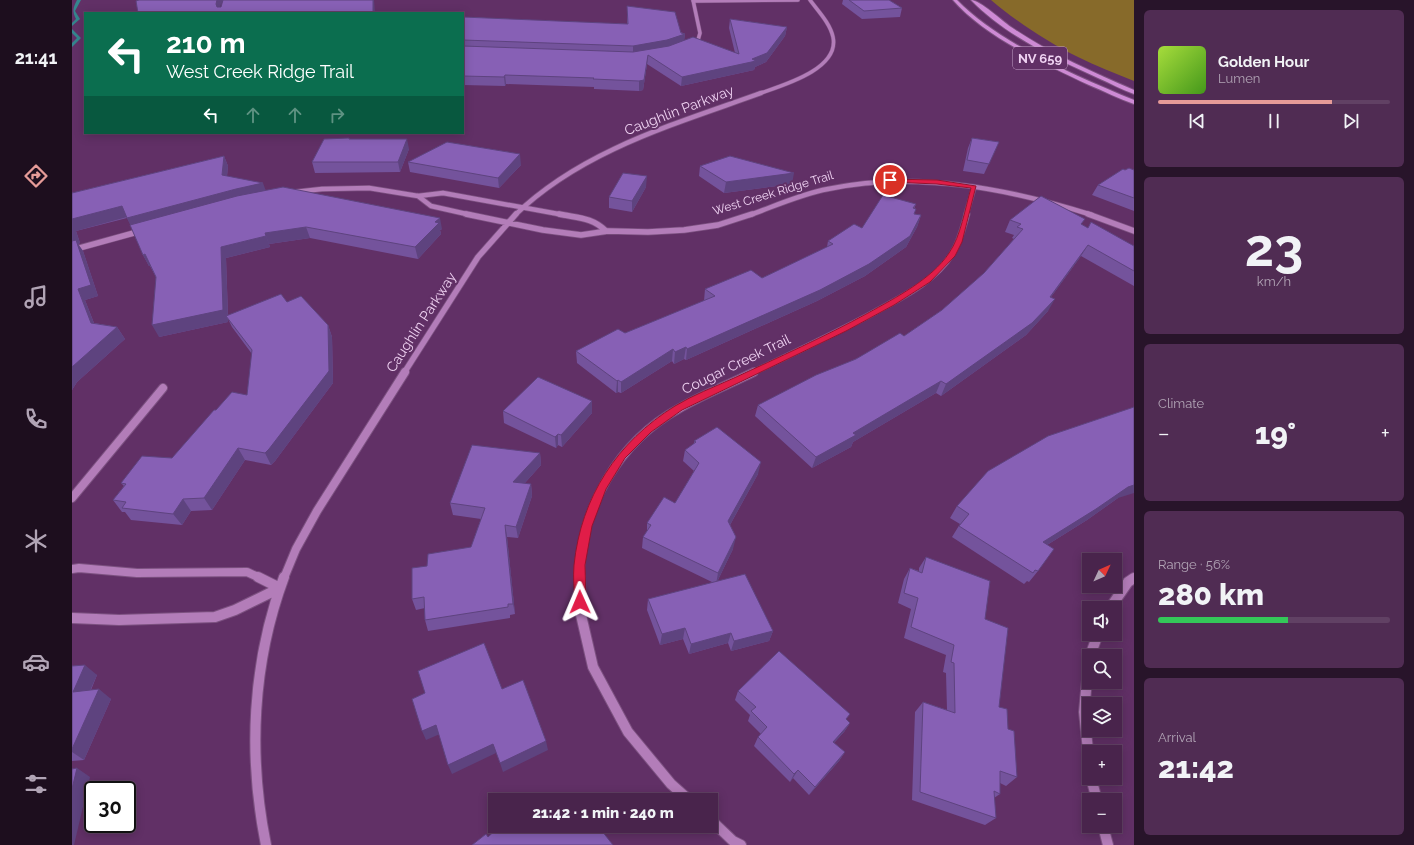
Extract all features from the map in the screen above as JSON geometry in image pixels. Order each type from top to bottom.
[{"type":"main road","name":"NV 659","points":[[955,0],[987,26],[1009,41],[1081,79],[1134,102]]},
{"type":"main road","name":"NV 659","points":[[973,0],[985,11],[1042,48],[1134,92]]},
{"type":"street","points":[[685,47],[696,42],[700,36],[693,0],[798,0]]},
{"type":"street","name":"Caughlin Parkway","points":[[266,845],[261,822],[254,748],[257,697],[266,643],[280,588],[313,516],[478,257],[506,222],[522,207],[557,180],[601,155],[638,138],[793,81],[820,66],[832,51],[833,37],[810,0]]},
{"type":"street","name":"West Creek Ridge Trail","points":[[418,196],[431,206],[506,222],[578,235],[589,235],[606,231],[649,232],[701,228],[746,218],[805,195],[825,189],[866,182],[912,180],[974,187],[1027,197],[1068,208],[1134,231]]},
{"type":"street","name":"Cougar Creek Trail","points":[[681,793],[671,784],[628,732],[593,666],[581,615],[580,565],[587,526],[601,488],[622,456],[648,430],[679,408],[844,329],[904,296],[927,281],[952,255],[959,242],[974,187]]},
{"type":"street","points":[[286,194],[322,189],[369,188],[418,196],[443,193],[591,220],[598,223],[606,231]]},
{"type":"street","points":[[72,250],[149,228]]},
{"type":"street","points":[[72,498],[163,388]]},
{"type":"street","points":[[72,569],[79,568],[137,573],[248,572],[280,588]]},
{"type":"street","points":[[1115,601],[1128,582],[1134,578]]},
{"type":"street","points":[[72,618],[119,620],[215,616],[235,610],[280,588]]},
{"type":"street","points":[[1086,689],[1084,712],[1087,745]]},
{"type":"street","points":[[718,827],[733,841],[740,845]]},
{"type":"street","points":[[1105,833],[1108,845]]},
{"type":"shaded area","points":[[991,0],[1134,0],[1134,81],[1085,60],[1055,45],[1022,24]]},
{"type":"building","points":[[217,0],[217,7],[221,7],[223,0],[373,0],[373,12],[138,12],[136,1]]},
{"type":"building","points":[[849,0],[889,0],[902,8],[864,11]]},
{"type":"building","points":[[627,6],[675,12],[681,33],[685,34],[667,40],[633,46],[464,40],[464,17],[628,24]]},
{"type":"building","points":[[730,19],[787,27],[767,53],[752,59],[756,61],[682,77],[648,55],[644,80],[639,81],[505,75],[504,77],[464,76],[464,46],[633,52],[669,46],[693,37],[739,54]]},
{"type":"building","points":[[972,138],[999,142],[989,164],[967,160]]},
{"type":"building","points":[[324,139],[407,139],[398,162],[312,162]]},
{"type":"building","points":[[447,142],[520,154],[498,178],[408,162]]},
{"type":"building","points":[[224,156],[222,175],[263,183],[127,218],[122,206],[72,219],[72,193]]},
{"type":"building","points":[[730,156],[794,173],[726,182],[700,166]]},
{"type":"building","points":[[1129,168],[1134,170],[1134,198],[1098,185],[1123,169],[1125,170]]},
{"type":"building","points":[[623,173],[647,176],[632,201],[609,197]]},
{"type":"building","points":[[283,187],[440,218],[435,222],[439,223],[415,247],[306,227],[265,233],[266,236],[221,247],[223,310],[152,325],[156,277],[145,254],[143,255],[130,225],[237,196]]},
{"type":"building","points":[[883,195],[916,204],[913,208],[916,209],[914,214],[921,215],[910,236],[869,264],[820,290],[687,349],[686,347],[675,352],[673,349],[621,382],[618,380],[617,381],[576,351],[618,329],[625,333],[715,296],[705,289],[751,270],[762,278],[833,244],[828,241],[854,224],[862,228]]},
{"type":"building","points":[[1041,196],[1085,219],[1081,224],[1088,228],[1091,222],[1134,246],[1134,271],[1088,245],[1050,297],[1055,299],[1032,323],[946,384],[941,381],[853,433],[856,435],[816,457],[758,405],[816,375],[856,359],[900,333],[904,336],[942,310],[984,273],[1023,229],[1017,227],[1021,224],[1010,220]]},
{"type":"building","points":[[76,240],[91,285],[78,289],[91,323],[117,327],[72,367],[72,241]]},
{"type":"building","points":[[281,294],[287,302],[301,296],[328,325],[329,371],[269,449],[265,453],[238,448],[204,498],[183,499],[173,514],[122,508],[126,502],[113,500],[126,484],[121,483],[142,456],[172,458],[214,410],[216,410],[232,392],[247,395],[252,350],[226,316]]},
{"type":"building","points":[[538,377],[592,401],[561,435],[558,434],[555,437],[503,411]]},
{"type":"building","points":[[1134,407],[1134,485],[1128,487],[1043,542],[1054,549],[1038,571],[1035,570],[1033,573],[959,526],[969,514],[957,506],[988,471],[1048,436]]},
{"type":"building","points":[[717,427],[761,462],[728,521],[736,537],[718,573],[643,537],[651,525],[647,523],[664,497],[675,503],[699,463],[685,450],[696,442],[694,441]]},
{"type":"building","points":[[472,445],[540,453],[513,482],[531,484],[516,527],[505,525],[513,604],[508,604],[508,607],[425,620],[424,597],[412,599],[412,568],[427,566],[428,554],[471,547],[485,508],[450,503]]},
{"type":"building","points":[[926,557],[990,581],[985,619],[1008,628],[999,707],[1007,709],[1008,729],[1014,731],[1017,777],[1000,771],[1000,794],[994,791],[996,818],[920,792],[923,702],[955,713],[954,663],[951,662],[954,645],[911,627],[918,598],[904,593],[910,568],[922,573]]},
{"type":"building","points":[[745,574],[773,631],[734,641],[731,633],[691,644],[685,628],[662,634],[648,599]]},
{"type":"building","points":[[484,643],[502,689],[523,680],[546,741],[500,763],[493,744],[448,765],[436,725],[422,731],[412,699],[425,693],[418,671]]},
{"type":"building","points":[[779,651],[850,714],[846,719],[850,723],[833,742],[845,752],[815,787],[798,770],[794,774],[758,737],[767,727],[751,711],[756,707],[738,691]]},
{"type":"building","points":[[85,665],[73,692],[99,689],[72,749],[72,666]]},
{"type":"building","points":[[77,768],[72,789],[72,769]]},
{"type":"building","points":[[492,833],[604,833],[613,845],[472,845],[486,834],[488,837]]},
{"type":"waterway","points":[[72,25],[78,19],[73,11],[79,0]]},
{"type":"waterway","points":[[72,30],[79,38],[72,46]]},
{"type":"route","points":[[580,602],[580,565],[587,526],[601,488],[622,456],[648,430],[679,408],[844,329],[891,304],[927,281],[952,255],[959,242],[972,200],[974,187],[937,182],[890,180]]}]
